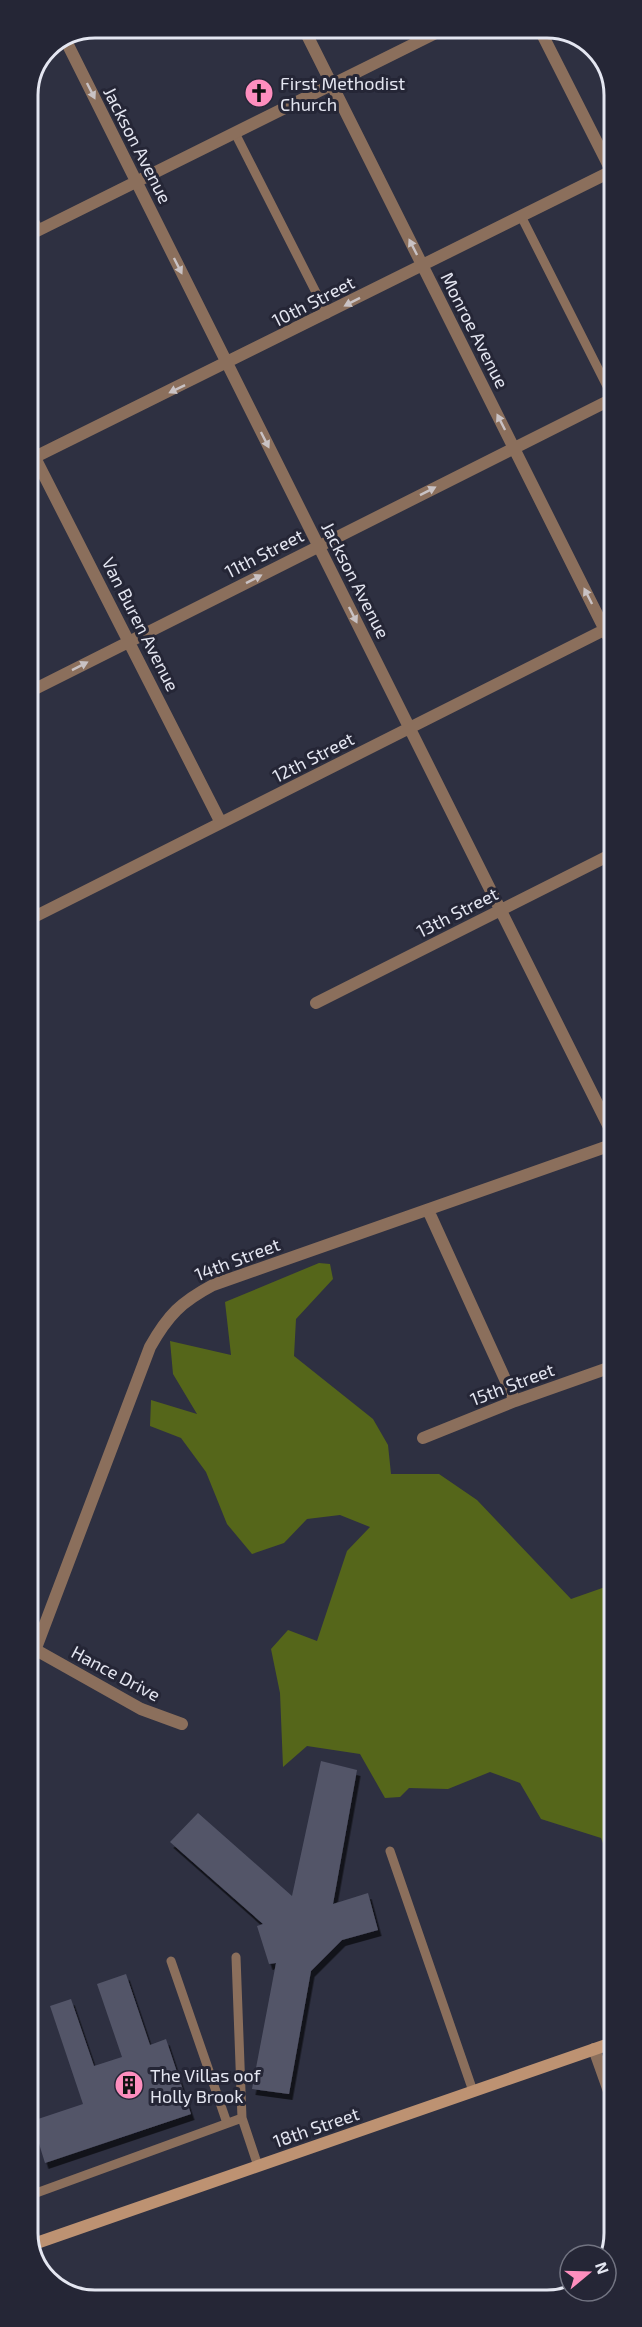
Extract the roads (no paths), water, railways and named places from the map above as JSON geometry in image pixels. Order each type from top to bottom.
[{"type":"main road","name":"18th Street","points":[[39,2242],[604,2046]]},
{"type":"street","name":"Monroe Avenue","points":[[308,38],[514,448],[604,619]]},
{"type":"street","points":[[39,230],[332,85],[417,38]]},
{"type":"street","points":[[545,38],[604,154]]},
{"type":"street","name":"Jackson Avenue","points":[[68,45],[604,1117]]},
{"type":"street","name":"10th Street","points":[[38,457],[604,176]]},
{"type":"street","name":"11th Street","points":[[38,687],[604,403]]},
{"type":"street","name":"Van Buren Avenue","points":[[38,473],[130,641],[221,823]]},
{"type":"street","name":"12th Street","points":[[38,915],[604,631]]},
{"type":"street","name":"13th Street","points":[[316,1003],[604,858]]},
{"type":"street","name":"14th Street","points":[[38,1645],[150,1347],[165,1320],[185,1300],[213,1285],[604,1148]]},
{"type":"street","points":[[428,1210],[515,1401]]},
{"type":"street","name":"15th Street","points":[[423,1438],[515,1401],[604,1370]]},
{"type":"street","name":"Hance Drive","points":[[38,1651],[141,1709],[182,1724]]},
{"type":"street","points":[[594,2049],[604,2077]]},
{"type":"lane","points":[[236,133],[327,314]]},
{"type":"lane","points":[[521,216],[604,380]]},
{"type":"lane","points":[[390,1851],[472,2091]]},
{"type":"lane","points":[[236,1957],[242,2118],[258,2166]]},
{"type":"lane","points":[[171,1960],[227,2123]]},
{"type":"lane","points":[[38,2192],[242,2118]]},
{"type":"place","name":"First Methodist Church","points":[[259,93]]},
{"type":"place","name":"The Villas oof Holly Brook","points":[[129,2085]]}]
